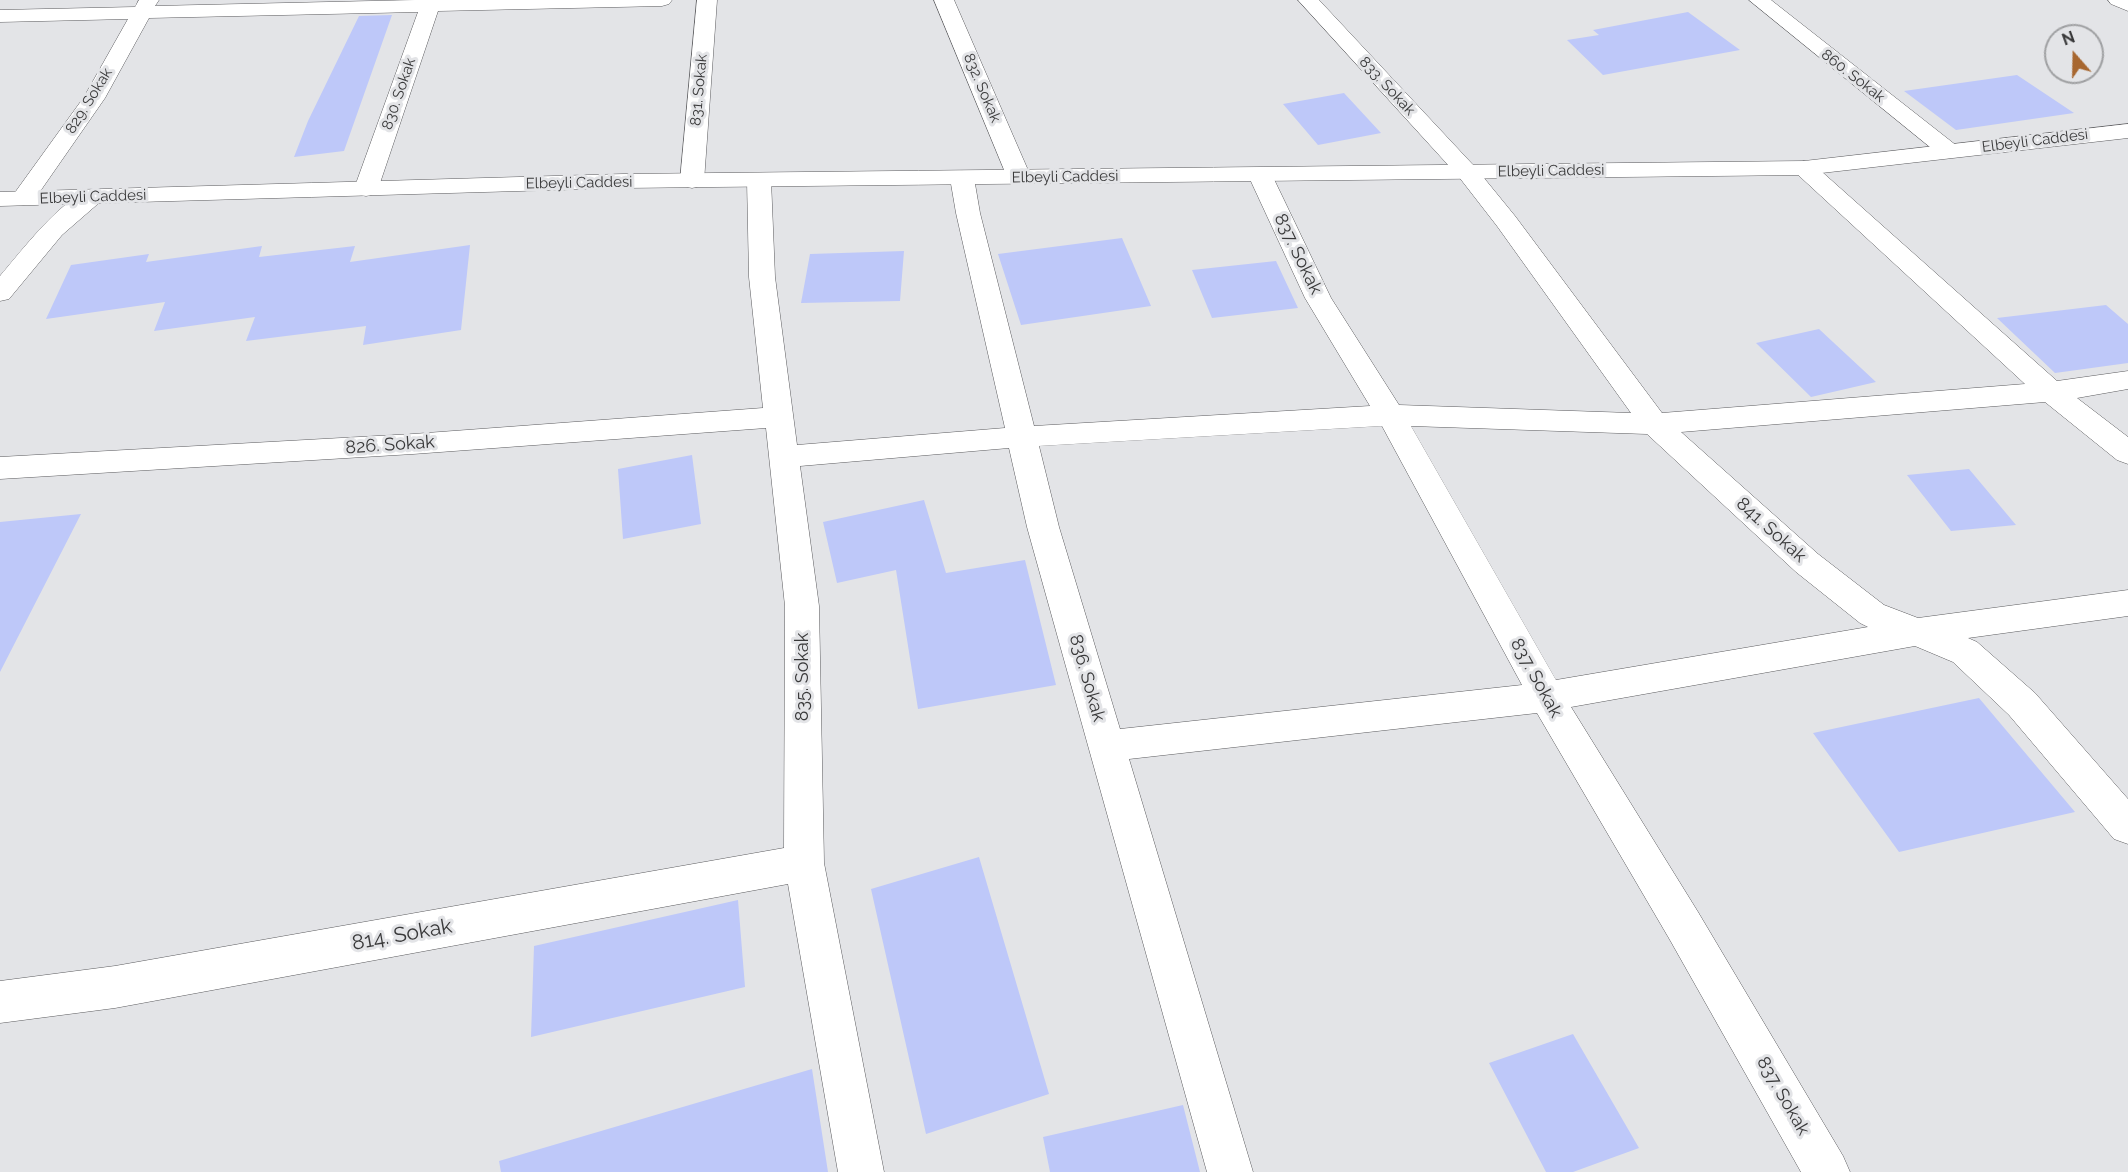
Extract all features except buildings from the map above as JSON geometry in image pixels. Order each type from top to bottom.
[{"type":"street","points":[[0,16],[145,6],[662,0]]},
{"type":"street","name":"831. Sokak","points":[[692,181],[707,0]]},
{"type":"street","name":"832. Sokak","points":[[944,0],[1019,177]]},
{"type":"street","name":"833. Sokak","points":[[1308,0],[1467,172]]},
{"type":"street","name":"860. Sokak","points":[[1759,0],[1949,151]]},
{"type":"street","points":[[2118,0],[2128,5]]},
{"type":"street","name":"830. Sokak","points":[[366,189],[431,2]]},
{"type":"street","name":"829. Sokak","points":[[11,199],[94,98],[145,6]]},
{"type":"street","name":"Elbeyli Caddesi","points":[[11,199],[692,181],[1804,168],[2128,131]]},
{"type":"street","points":[[1804,168],[2051,392],[2128,453]]},
{"type":"street","name":"841. Sokak","points":[[1467,172],[1506,221],[1654,424],[1807,563],[1872,615],[1965,652],[2022,704],[2128,827]]},
{"type":"street","name":"837. Sokak","points":[[1260,175],[1318,298],[1390,415],[1546,698],[1684,926],[1827,1172]]},
{"type":"street","name":"836. Sokak","points":[[962,178],[968,213],[1043,527],[1230,1172]]},
{"type":"street","name":"835. Sokak","points":[[759,180],[762,277],[802,606],[804,863],[861,1172]]},
{"type":"street","points":[[0,293],[53,230],[91,197]]},
{"type":"street","points":[[784,457],[1022,437],[1390,415],[1654,424],[2051,392],[2128,380]]},
{"type":"street","name":"826. Sokak","points":[[0,468],[413,444],[779,417]]},
{"type":"street","points":[[1107,746],[1546,698],[1917,632],[2128,603]]},
{"type":"street","name":"814. Sokak","points":[[0,1002],[115,987],[804,863]]}]
